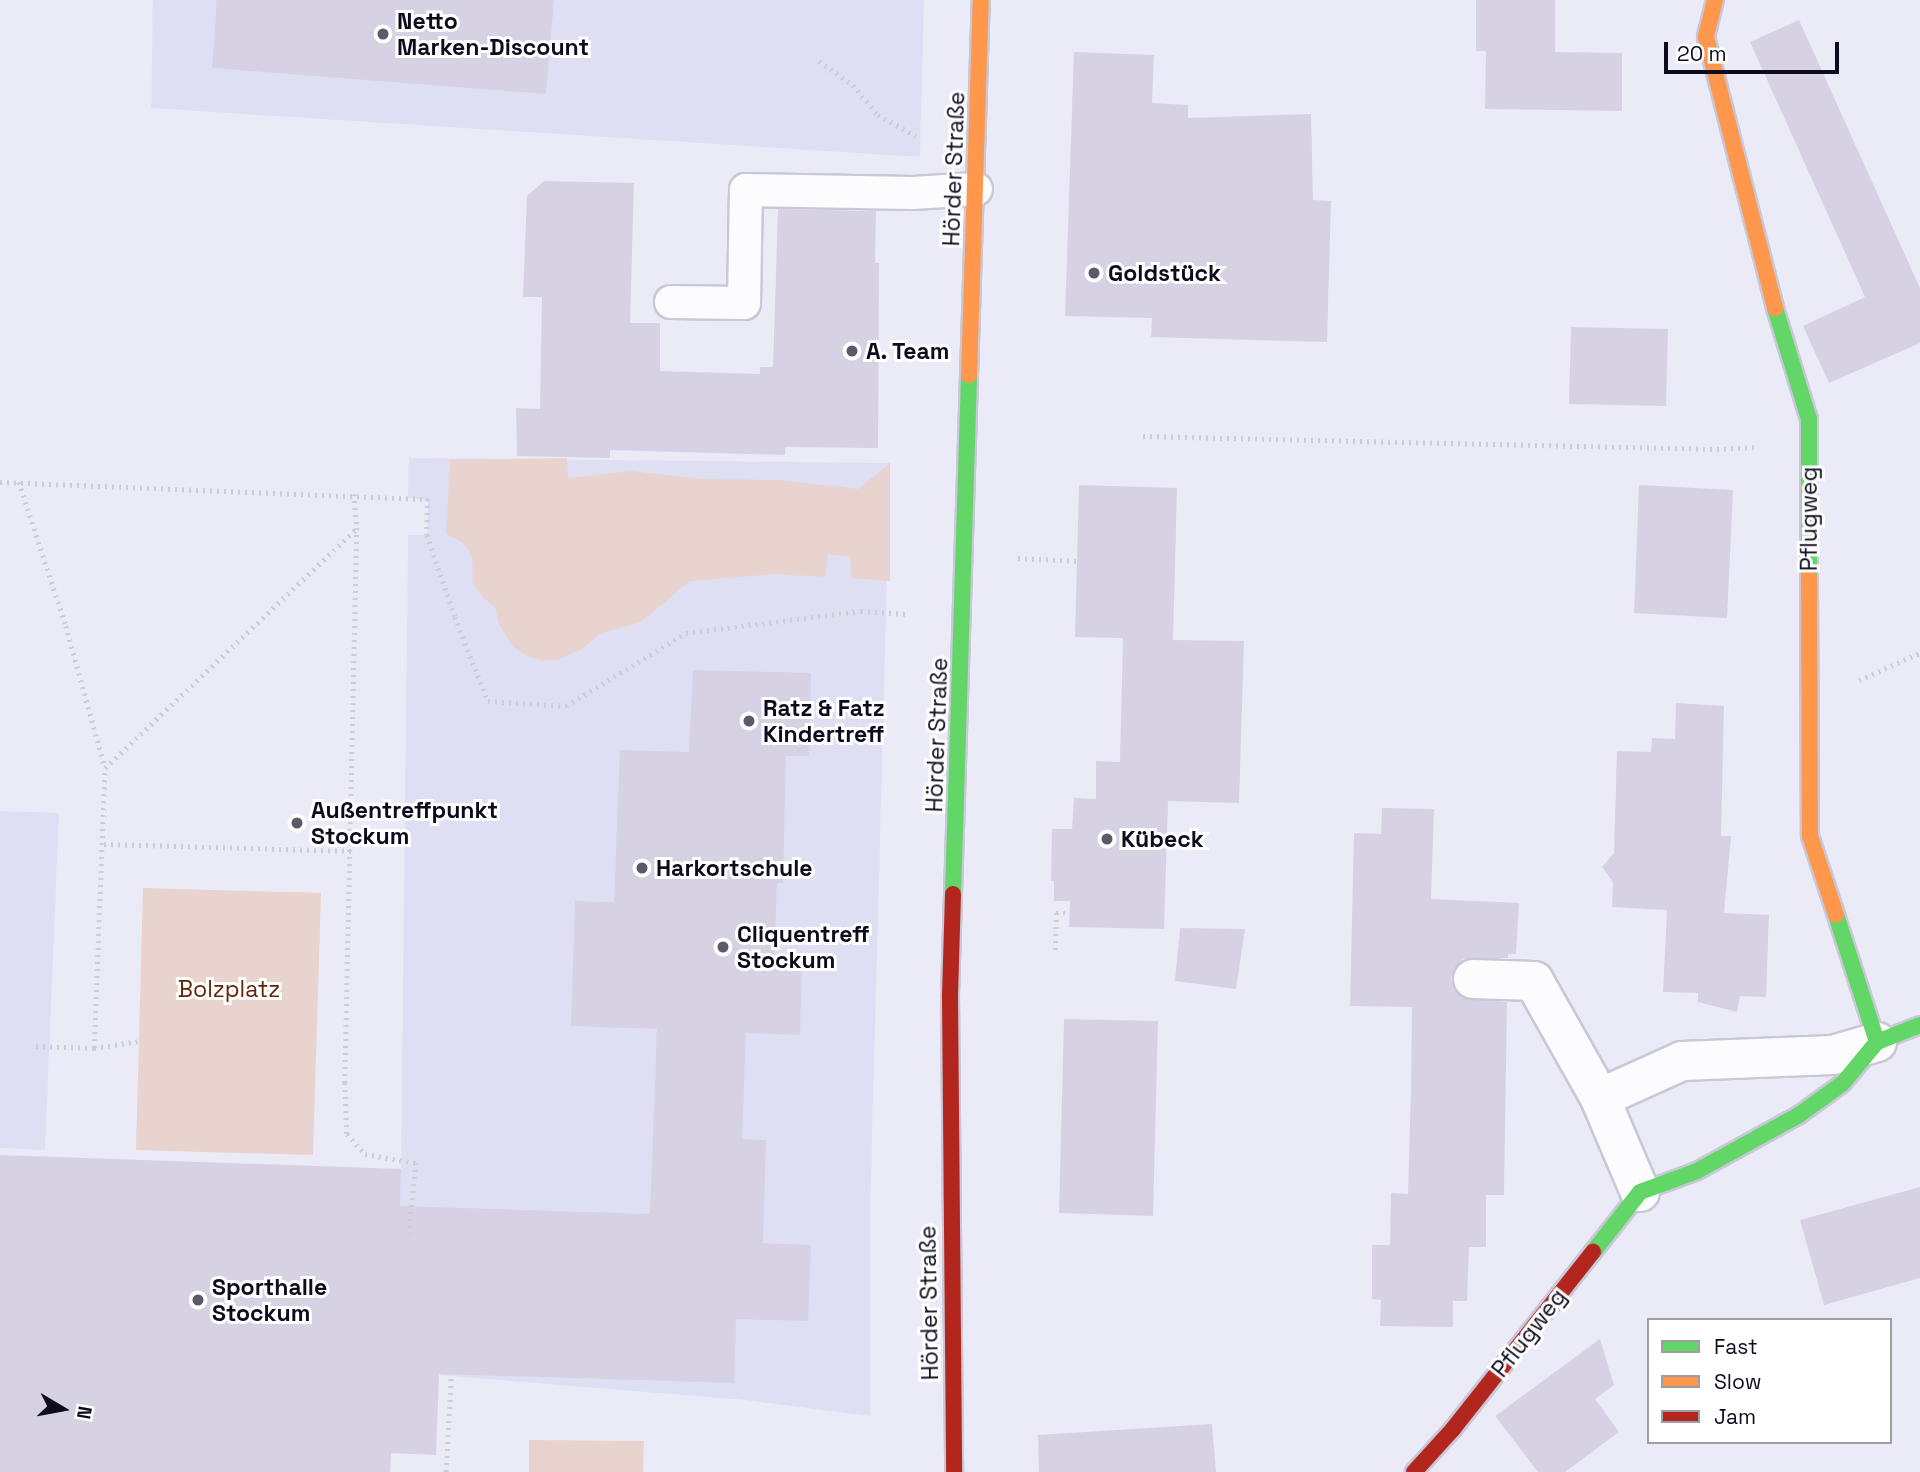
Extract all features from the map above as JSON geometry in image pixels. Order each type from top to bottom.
[{"type":"street","name":"Hörder Straße","points":[[954,1472],[950,997],[981,0]]},
{"type":"street","name":"Pflugweg","points":[[1715,0],[1706,37],[1774,310],[1809,419],[1810,836],[1877,1042]]},
{"type":"street","points":[[1474,979],[1534,981],[1600,1098],[1640,1192],[1697,1171],[1799,1115],[1843,1083],[1877,1042]]},
{"type":"street","points":[[1600,1098],[1682,1061],[1833,1055],[1920,1025]]},
{"type":"street","name":"Pflugweg","points":[[1415,1472],[1453,1429],[1640,1192]]},
{"type":"lane","points":[[671,302],[744,303],[746,190],[913,193],[976,189]]},
{"type":"path","points":[[819,61],[853,85],[878,116],[916,136]]},
{"type":"path","points":[[1143,436],[1717,449],[1809,445]]},
{"type":"path","points":[[0,482],[428,499],[427,535],[488,701],[566,706],[687,634],[861,611],[906,614]]},
{"type":"path","points":[[19,482],[66,626],[105,768],[94,1048]]},
{"type":"path","points":[[354,494],[357,528],[345,1083],[347,1134],[365,1154],[416,1163],[409,1234]]},
{"type":"path","points":[[105,768],[357,528]]},
{"type":"path","points":[[1018,558],[1077,561]]},
{"type":"path","points":[[1810,702],[1920,653]]},
{"type":"path","points":[[104,844],[352,851]]},
{"type":"path","points":[[1055,950],[1056,913],[1069,913]]},
{"type":"path","points":[[36,1046],[94,1048],[139,1041]]},
{"type":"path","points":[[446,1472],[451,1375]]},
{"type":"shaded area","points":[[153,0],[924,0],[920,157],[151,108]]},
{"type":"shaded area","name":"Harkortschule","points":[[409,458],[890,463],[870,1215],[870,1416],[745,1400],[439,1375],[394,1367],[401,1169],[408,535],[427,535],[428,500],[408,498]]},
{"type":"shaded area","points":[[0,811],[59,813],[45,1150],[0,1148]]},
{"type":"green space","points":[[567,458],[568,478],[632,471],[699,479],[779,480],[858,489],[890,463],[890,581],[851,578],[850,557],[828,554],[825,577],[775,574],[690,581],[641,622],[601,633],[582,649],[560,659],[544,661],[528,657],[512,646],[499,624],[495,607],[483,598],[473,583],[472,556],[468,549],[462,542],[446,534],[450,460]]},
{"type":"green space","name":"Bolzplatz","points":[[143,888],[321,893],[313,1155],[136,1150]]},
{"type":"green space","points":[[529,1440],[644,1441],[643,1472],[529,1472]]},
{"type":"building","name":"Netto Marken-Discount","points":[[217,0],[554,0],[546,94],[212,68]]},
{"type":"building","points":[[1476,0],[1555,0],[1555,52],[1622,53],[1622,111],[1485,109],[1486,51],[1476,51]]},
{"type":"building","points":[[1799,20],[1920,288],[1920,343],[1829,383],[1803,326],[1865,297],[1750,42]]},
{"type":"building","points":[[1074,52],[1154,55],[1152,103],[1188,105],[1188,118],[1311,114],[1313,200],[1331,201],[1327,342],[1151,337],[1152,318],[1065,316]]},
{"type":"building","points":[[544,181],[634,183],[630,323],[660,323],[660,371],[760,374],[760,367],[773,367],[778,209],[876,211],[875,263],[879,263],[878,448],[785,447],[785,455],[610,450],[610,458],[517,456],[516,408],[540,409],[542,297],[523,297],[527,196]]},
{"type":"building","points":[[1571,327],[1668,329],[1666,406],[1569,404]]},
{"type":"building","points":[[1079,485],[1177,488],[1173,640],[1244,641],[1239,803],[1168,801],[1164,929],[1069,927],[1070,901],[1054,901],[1054,881],[1051,881],[1052,829],[1072,829],[1074,798],[1096,799],[1096,761],[1120,762],[1123,638],[1075,637]]},
{"type":"building","points":[[1639,485],[1733,490],[1727,618],[1634,613]]},
{"type":"building","points":[[693,670],[811,673],[809,756],[786,756],[783,883],[777,883],[774,969],[802,970],[800,1035],[746,1033],[742,1139],[766,1140],[763,1243],[811,1245],[808,1321],[736,1319],[734,1383],[439,1374],[436,1455],[391,1453],[390,1472],[0,1472],[0,1155],[401,1169],[400,1206],[650,1214],[657,1029],[571,1026],[575,901],[614,902],[620,750],[689,752]]},
{"type":"building","points":[[1676,703],[1724,706],[1721,836],[1731,836],[1724,913],[1769,915],[1766,997],[1740,996],[1737,1012],[1698,1002],[1698,993],[1663,992],[1667,910],[1612,907],[1613,882],[1602,867],[1614,853],[1617,751],[1651,752],[1652,738],[1675,739]]},
{"type":"building","points":[[1382,808],[1434,809],[1431,899],[1519,903],[1516,954],[1508,954],[1508,958],[1463,959],[1455,967],[1451,978],[1453,989],[1462,998],[1507,1002],[1504,1195],[1486,1195],[1486,1247],[1469,1247],[1467,1301],[1453,1301],[1453,1327],[1380,1326],[1381,1300],[1372,1299],[1372,1245],[1390,1245],[1391,1193],[1408,1194],[1411,1088],[1412,1007],[1350,1006],[1354,833],[1381,834]]},
{"type":"building","points":[[1180,928],[1245,929],[1236,989],[1175,981]]},
{"type":"building","points":[[1064,1019],[1158,1021],[1153,1216],[1059,1213]]},
{"type":"building","points":[[1920,1187],[1920,1278],[1824,1305],[1800,1220]]},
{"type":"building","points":[[1600,1339],[1614,1385],[1595,1399],[1619,1432],[1565,1472],[1538,1472],[1495,1416]]},
{"type":"building","points":[[1212,1424],[1216,1472],[1039,1472],[1038,1435]]},
{"type":"traffic: fast","points":[[1775,308],[1809,419],[1809,578]]},
{"type":"traffic: fast","points":[[953,894],[969,375]]},
{"type":"traffic: fast","points":[[1836,915],[1877,1042],[1920,1025]]},
{"type":"traffic: fast","points":[[1593,1252],[1640,1192],[1697,1171],[1799,1115],[1843,1083],[1877,1042]]},
{"type":"traffic: slow","points":[[969,375],[981,0]]},
{"type":"traffic: slow","points":[[1715,0],[1706,37],[1775,308]]},
{"type":"traffic: slow","points":[[1809,578],[1810,836],[1836,915]]},
{"type":"traffic: jam","points":[[953,894],[950,997],[954,1472]]},
{"type":"traffic: jam","points":[[1414,1472],[1453,1429],[1593,1252]]},
{"type":"place","name":"Netto Marken-Discount","points":[[383,34]]},
{"type":"place","name":"Goldstück","points":[[1094,273]]},
{"type":"place","name":"A. Team","points":[[852,351]]},
{"type":"place","name":"Ratz & Fatz Kindertreff","points":[[749,721]]},
{"type":"place","name":"Außentreffpunkt Stockum","points":[[297,823]]},
{"type":"place","name":"Kübeck","points":[[1107,839]]},
{"type":"place","name":"Harkortschule","points":[[642,868]]},
{"type":"place","name":"Cliquentreff Stockum","points":[[723,947]]},
{"type":"place","name":"Sporthalle Stockum","points":[[198,1300]]}]
